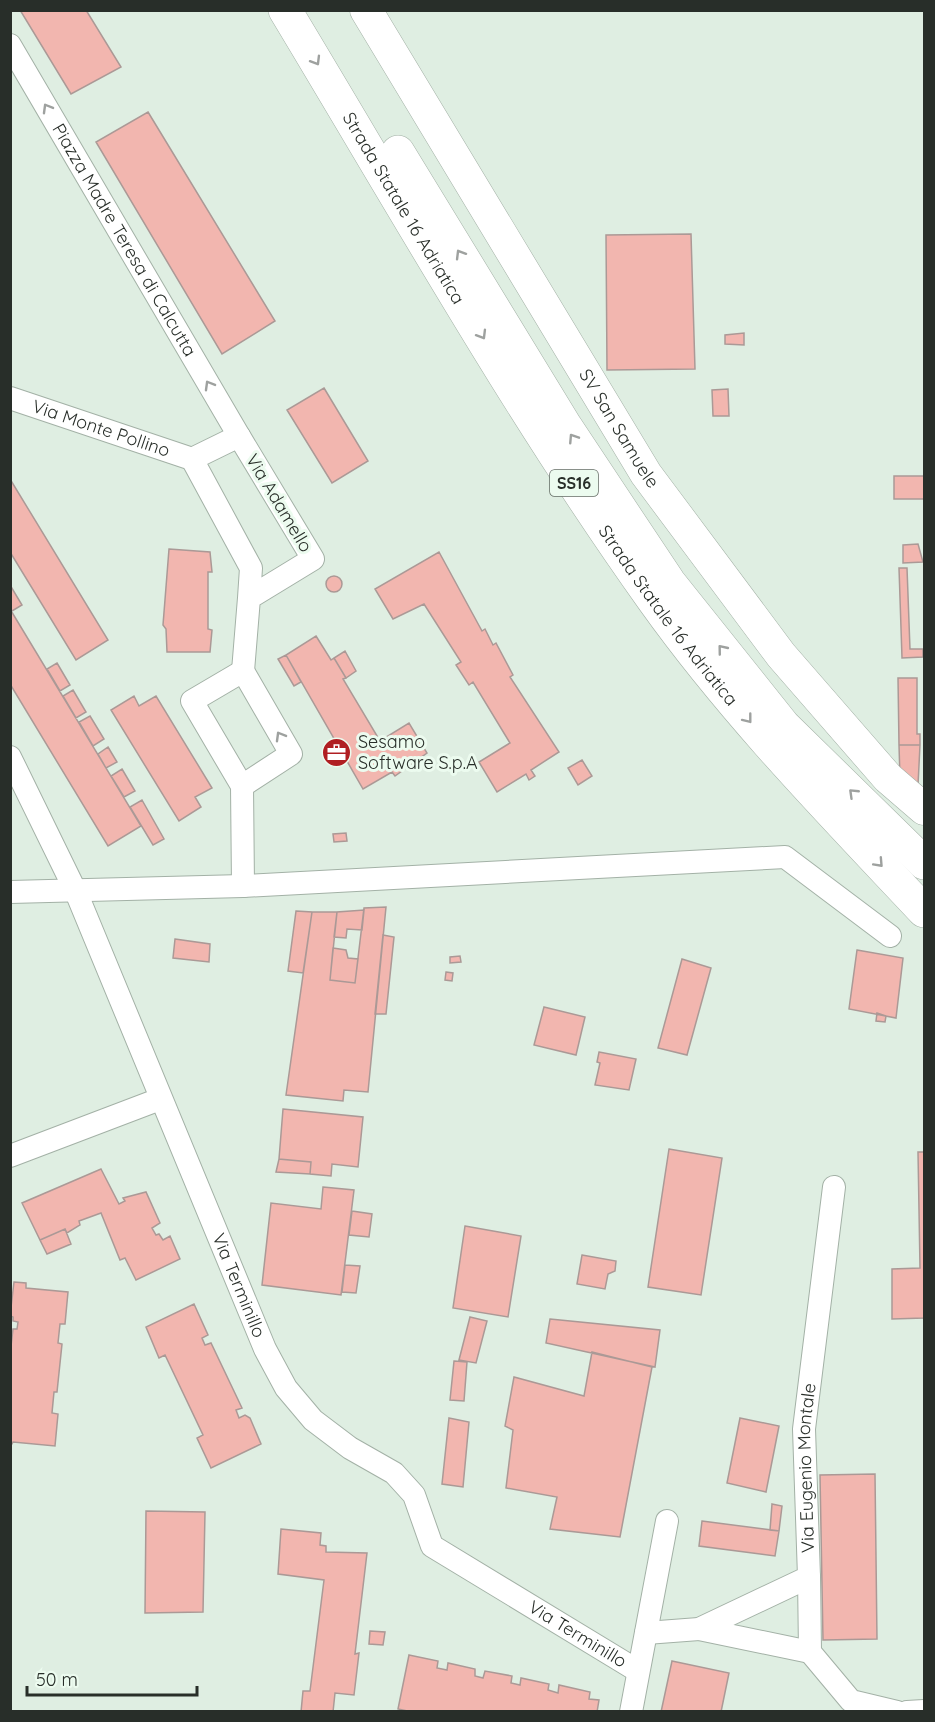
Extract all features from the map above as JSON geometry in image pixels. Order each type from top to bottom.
[{"type":"highway","name":"Strada Statale 16 Adriatica","points":[[285,10],[548,445],[655,602],[771,748],[924,911]]},
{"type":"highway","name":"Strada Statale 16 Adriatica","points":[[311,10],[559,417],[669,582],[784,726],[924,863]]},
{"type":"street","name":"SV San Samuele","points":[[366,10],[646,474],[781,655],[888,778],[924,809]]},
{"type":"street","name":"Piazza Madre Teresa di Calcutta","points":[[10,45],[238,436]]},
{"type":"street","name":"Via Monte Pollino","points":[[10,398],[192,459]]},
{"type":"street","name":"Via Adamello","points":[[192,459],[238,436],[313,559],[249,598]]},
{"type":"street","points":[[192,459],[251,567],[243,671],[291,754],[242,786]]},
{"type":"street","points":[[243,671],[192,701],[242,786],[243,886]]},
{"type":"street","name":"Via Terminillo","points":[[10,757],[76,892],[265,1349],[286,1388],[313,1420],[350,1448],[394,1473],[414,1495],[432,1546],[638,1671]]},
{"type":"street","points":[[10,892],[243,886],[785,857],[890,936]]},
{"type":"street","points":[[10,1156],[160,1099]]},
{"type":"street","name":"Via Eugenio Montale","points":[[646,1633],[699,1629],[809,1577],[804,1429],[834,1186]]},
{"type":"street","name":"Via Terminillo","points":[[631,1712],[667,1521]]},
{"type":"street","points":[[809,1577],[810,1652]]},
{"type":"street","points":[[699,1629],[810,1652],[851,1701],[897,1712]]},
{"type":"street","points":[[907,1712],[924,1711]]},
{"type":"building","points":[[20,10],[86,10],[121,67],[71,94]]},
{"type":"building","points":[[148,112],[275,321],[222,354],[96,142]]},
{"type":"building","points":[[691,234],[695,369],[607,370],[606,235]]},
{"type":"building","points":[[744,333],[744,345],[725,344],[725,335]]},
{"type":"building","points":[[324,388],[368,461],[332,483],[287,410]]},
{"type":"building","points":[[728,389],[729,416],[713,416],[712,390]]},
{"type":"building","points":[[894,476],[924,476],[924,499],[894,499]]},
{"type":"building","points":[[10,479],[108,640],[76,660],[10,552]]},
{"type":"building","points":[[918,544],[923,562],[903,563],[903,545]]},
{"type":"building","points":[[169,549],[210,552],[212,572],[208,572],[208,629],[212,630],[210,652],[167,652],[166,629],[163,625]]},
{"type":"building","points":[[439,552],[482,631],[485,629],[493,645],[496,643],[513,675],[510,677],[559,752],[531,770],[535,776],[529,780],[526,774],[497,792],[479,762],[510,743],[473,682],[469,685],[456,665],[461,662],[424,604],[393,619],[375,589]]},
{"type":"building","points":[[899,568],[907,568],[910,649],[923,649],[923,657],[902,658]]},
{"type":"building","points":[[334,576],[340,578],[342,584],[340,590],[334,592],[328,590],[326,584],[328,578]]},
{"type":"building","points":[[10,585],[22,605],[12,611],[10,609]]},
{"type":"building","points":[[10,609],[141,826],[108,846],[10,684]]},
{"type":"building","points":[[316,636],[331,660],[334,658],[346,678],[343,679],[380,741],[409,723],[427,753],[395,776],[392,772],[363,789],[286,655]]},
{"type":"building","points":[[345,651],[356,671],[346,678],[334,658]]},
{"type":"building","points":[[286,655],[301,682],[294,686],[278,659]]},
{"type":"building","points":[[57,663],[70,685],[60,691],[47,669]]},
{"type":"building","points":[[898,678],[917,678],[917,734],[920,734],[920,745],[899,745]]},
{"type":"building","points":[[73,690],[86,712],[76,718],[63,696]]},
{"type":"building","points":[[134,696],[139,706],[156,696],[212,788],[195,797],[201,807],[179,821],[111,710]]},
{"type":"building","points":[[90,716],[104,739],[93,746],[79,722]]},
{"type":"building","points":[[899,745],[920,745],[918,785],[900,778]]},
{"type":"building","points":[[108,747],[117,762],[106,768],[98,754]]},
{"type":"building","points":[[582,760],[592,776],[578,785],[568,768]]},
{"type":"building","points":[[122,769],[135,791],[124,797],[111,776]]},
{"type":"building","points":[[142,800],[164,839],[153,845],[130,807]]},
{"type":"building","points":[[346,833],[347,841],[334,842],[333,834]]},
{"type":"building","points":[[386,907],[368,1092],[344,1090],[343,1101],[286,1095],[312,912],[337,912],[330,980],[355,983],[364,908]]},
{"type":"building","points":[[364,910],[362,930],[347,929],[346,938],[334,937],[337,912]]},
{"type":"building","points":[[296,911],[312,912],[303,973],[288,971]]},
{"type":"building","points":[[383,935],[394,937],[386,1014],[375,1014]]},
{"type":"building","points":[[175,939],[210,944],[209,962],[173,958]]},
{"type":"building","points":[[333,948],[346,950],[348,958],[358,959],[355,983],[330,980]]},
{"type":"building","points":[[857,950],[903,958],[896,1018],[849,1009]]},
{"type":"building","points":[[460,956],[461,962],[450,963],[450,957]]},
{"type":"building","points":[[682,959],[711,968],[687,1055],[658,1048]]},
{"type":"building","points":[[446,972],[453,973],[452,981],[445,980]]},
{"type":"building","points":[[544,1007],[585,1017],[576,1055],[534,1045]]},
{"type":"building","points":[[877,1013],[886,1016],[885,1022],[876,1021]]},
{"type":"building","points":[[599,1052],[636,1059],[629,1090],[595,1085],[600,1063],[597,1062]]},
{"type":"building","points":[[283,1109],[363,1117],[358,1167],[332,1164],[331,1176],[310,1174],[311,1162],[279,1159]]},
{"type":"building","points":[[669,1149],[722,1158],[701,1295],[648,1287]]},
{"type":"building","points":[[918,1152],[924,1152],[924,1318],[892,1319],[892,1269],[920,1268]]},
{"type":"building","points":[[279,1159],[311,1162],[310,1174],[276,1172]]},
{"type":"building","points":[[101,1169],[119,1204],[125,1201],[123,1198],[146,1192],[160,1223],[152,1228],[163,1240],[170,1236],[180,1259],[136,1280],[125,1258],[120,1260],[101,1213],[79,1221],[80,1225],[67,1233],[65,1229],[40,1240],[22,1203]]},
{"type":"building","points":[[323,1187],[354,1190],[341,1295],[262,1285],[271,1203],[321,1209]]},
{"type":"building","points":[[352,1211],[372,1214],[369,1237],[349,1235]]},
{"type":"building","points":[[465,1226],[521,1236],[508,1317],[453,1308]]},
{"type":"building","points":[[65,1229],[71,1244],[47,1254],[40,1240]]},
{"type":"building","points":[[582,1255],[616,1261],[615,1271],[608,1274],[605,1289],[577,1284]]},
{"type":"building","points":[[345,1265],[360,1266],[356,1293],[342,1292]]},
{"type":"building","points":[[14,1282],[26,1283],[26,1288],[68,1292],[65,1324],[60,1324],[58,1343],[62,1344],[57,1392],[54,1392],[52,1413],[58,1414],[55,1446],[13,1442],[10,1447],[10,1355],[13,1329],[17,1329],[18,1322],[13,1321],[13,1317],[10,1316]]},
{"type":"building","points":[[194,1304],[208,1335],[202,1338],[205,1345],[211,1343],[242,1408],[236,1410],[239,1418],[245,1415],[250,1418],[261,1444],[211,1468],[197,1438],[203,1435],[165,1355],[159,1358],[146,1327]]},
{"type":"building","points":[[470,1317],[487,1321],[476,1363],[459,1360]]},
{"type":"building","points":[[550,1319],[660,1330],[655,1367],[546,1343]]},
{"type":"building","points":[[592,1352],[652,1367],[620,1537],[550,1529],[557,1497],[506,1488],[513,1430],[505,1426],[514,1377],[584,1396]]},
{"type":"building","points":[[454,1361],[467,1362],[464,1401],[450,1400]]},
{"type":"building","points":[[449,1418],[469,1422],[463,1487],[442,1484]]},
{"type":"building","points":[[740,1418],[779,1426],[766,1492],[727,1483]]},
{"type":"building","points":[[875,1474],[877,1639],[823,1640],[820,1475]]},
{"type":"building","points":[[772,1504],[782,1506],[779,1531],[770,1530]]},
{"type":"building","points":[[146,1511],[205,1512],[203,1612],[145,1613]]},
{"type":"building","points":[[702,1521],[779,1531],[775,1556],[699,1546]]},
{"type":"building","points":[[281,1529],[321,1533],[320,1545],[326,1546],[326,1552],[367,1553],[355,1654],[359,1653],[354,1695],[335,1693],[333,1712],[301,1712],[303,1691],[310,1691],[324,1580],[278,1574]]},
{"type":"building","points":[[370,1631],[385,1632],[383,1645],[369,1644]]},
{"type":"building","points":[[409,1655],[438,1661],[437,1668],[447,1670],[448,1663],[475,1669],[475,1676],[483,1678],[485,1671],[512,1676],[511,1683],[520,1685],[521,1678],[549,1684],[548,1690],[558,1693],[559,1685],[590,1692],[589,1699],[599,1700],[597,1712],[412,1712],[398,1709]]},
{"type":"building","points":[[672,1661],[729,1673],[721,1712],[661,1712]]},
{"type":"place","name":"Sesamo Software S.p.A","points":[[337,752]]}]
